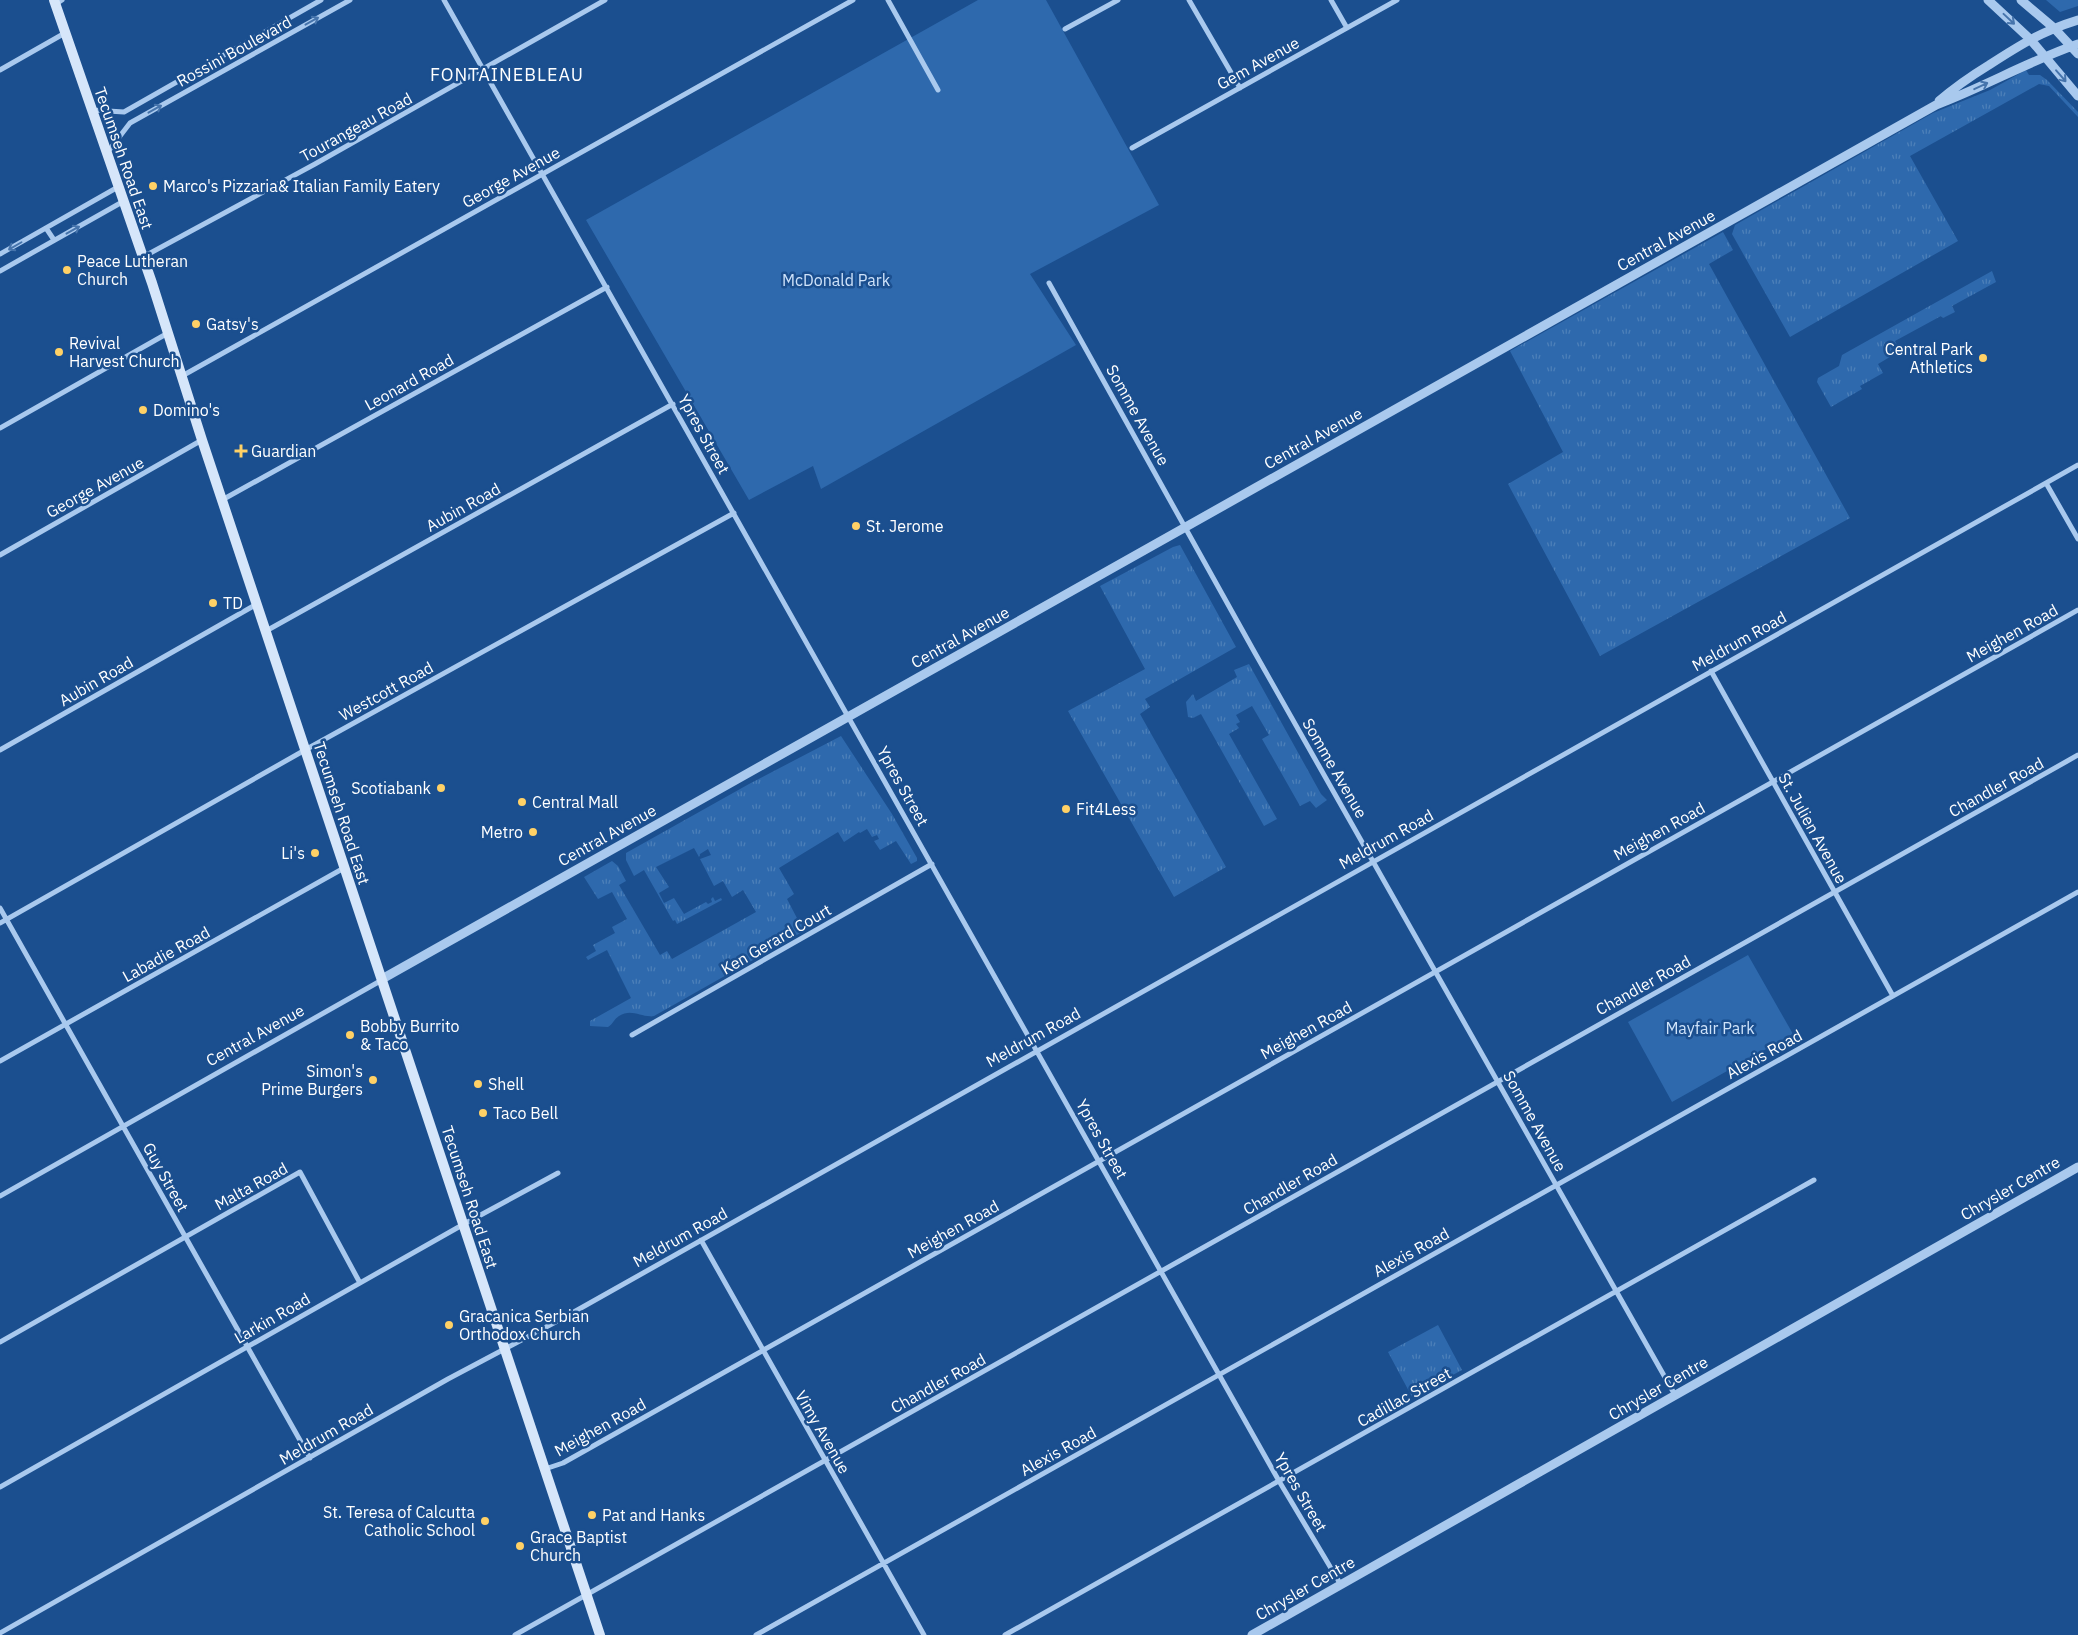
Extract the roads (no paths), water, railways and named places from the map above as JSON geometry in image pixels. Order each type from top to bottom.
[{"type":"main road","name":"Tecumseh Road East","points":[[57,1],[66,33],[143,257],[202,440],[600,1635]]},
{"type":"street","name":"Rossini Boulevard","points":[[124,112],[321,0]]},
{"type":"street","name":"Rossini Boulevard","points":[[107,153],[130,123],[350,0]]},
{"type":"street","name":"Ypres Street","points":[[444,0],[1279,1481],[1341,1585]]},
{"type":"street","name":"Tourangeau Road","points":[[143,257],[307,169],[605,0]]},
{"type":"street","name":"George Avenue","points":[[182,376],[853,0]]},
{"type":"street","points":[[888,0],[938,90]]},
{"type":"street","points":[[1065,30],[1118,0]]},
{"type":"street","points":[[1189,0],[1240,88]]},
{"type":"street","points":[[1331,0],[1347,28]]},
{"type":"street","name":"Gem Avenue","points":[[1132,148],[1397,0]]},
{"type":"street","points":[[1988,0],[2030,39],[2078,96]]},
{"type":"street","points":[[2020,0],[2076,48]]},
{"type":"street","name":"Central Avenue","points":[[1936,105],[1954,88],[2030,39],[2078,20]]},
{"type":"street","points":[[0,70],[66,33]]},
{"type":"street","name":"Central Avenue","points":[[0,1196],[382,979],[1936,105],[1958,97],[2044,57],[2076,48]]},
{"type":"street","points":[[92,110],[124,112],[130,123]]},
{"type":"street","points":[[0,254],[119,187]]},
{"type":"street","points":[[0,271],[124,202]]},
{"type":"street","points":[[46,228],[54,240]]},
{"type":"street","name":"Somme Avenue","points":[[1049,284],[1255,653],[1675,1395]]},
{"type":"street","name":"Leonard Road","points":[[222,500],[607,287]]},
{"type":"street","points":[[0,428],[168,333]]},
{"type":"street","name":"Aubin Road","points":[[266,631],[673,404]]},
{"type":"street","name":"George Avenue","points":[[0,555],[202,440]]},
{"type":"street","name":"Meldrum Road","points":[[0,1634],[310,1458],[701,1240],[1036,1049],[2078,465]]},
{"type":"street","points":[[2046,483],[2078,540]]},
{"type":"street","name":"Westcott Road","points":[[0,923],[305,750],[734,513]]},
{"type":"street","name":"Aubin Road","points":[[0,750],[257,604]]},
{"type":"street","name":"Meighen Road","points":[[545,1469],[563,1463],[2078,610]]},
{"type":"street","name":"St. Julien Avenue","points":[[1711,671],[1893,996]]},
{"type":"street","name":"Chandler Road","points":[[515,1635],[2078,755]]},
{"type":"street","name":"Ken Gerard Court","points":[[632,1035],[932,864]]},
{"type":"street","name":"Labadie Road","points":[[0,1061],[345,868]]},
{"type":"street","name":"Alexis Road","points":[[756,1635],[2078,892]]},
{"type":"street","name":"Guy Street","points":[[0,908],[310,1458]]},
{"type":"street","name":"Chrysler Centre","points":[[1252,1635],[2078,1167]]},
{"type":"street","name":"Malta Road","points":[[0,1342],[300,1172],[360,1283]]},
{"type":"street","name":"Larkin Road","points":[[0,1487],[464,1224],[558,1173]]},
{"type":"street","name":"Cadillac Street","points":[[1005,1635],[1814,1180]]},
{"type":"street","name":"Vimy Avenue","points":[[701,1240],[924,1635]]},
{"type":"place","name":"Marco's Pizzaria& Italian Family Eatery","points":[[153,186]]},
{"type":"place","name":"Peace Lutheran Church","points":[[67,270]]},
{"type":"place","name":"Gatsy's","points":[[196,324]]},
{"type":"place","name":"Revival Harvest Church","points":[[59,352]]},
{"type":"place","name":"Central Park Athletics","points":[[1983,358]]},
{"type":"place","name":"Domino's","points":[[143,410]]},
{"type":"place","name":"Guardian","points":[[241,451]]},
{"type":"place","name":"St. Jerome","points":[[856,526]]},
{"type":"place","name":"TD","points":[[213,603]]},
{"type":"place","name":"Scotiabank","points":[[441,788]]},
{"type":"place","name":"Central Mall","points":[[522,802]]},
{"type":"place","name":"Fit4Less","points":[[1066,809]]},
{"type":"place","name":"Metro","points":[[533,832]]},
{"type":"place","name":"Li's","points":[[315,853]]},
{"type":"place","name":"Bobby Burrito & Taco","points":[[350,1035]]},
{"type":"place","name":"Simon's Prime Burgers","points":[[373,1080]]},
{"type":"place","name":"Shell","points":[[478,1084]]},
{"type":"place","name":"Taco Bell","points":[[483,1113]]},
{"type":"place","name":"Gracanica Serbian Orthodox Church","points":[[449,1325]]},
{"type":"place","name":"Pat and Hanks","points":[[592,1515]]},
{"type":"place","name":"St. Teresa of Calcutta Catholic School","points":[[485,1521]]},
{"type":"place","name":"Grace Baptist Church","points":[[520,1546]]},
{"type":"district","name":"FONTAINEBLEAU","points":[[507,74]]},
{"type":"park label","name":"McDonald Park","points":[[836,280]]},
{"type":"park label","name":"Mayfair Park","points":[[1710,1028]]}]
